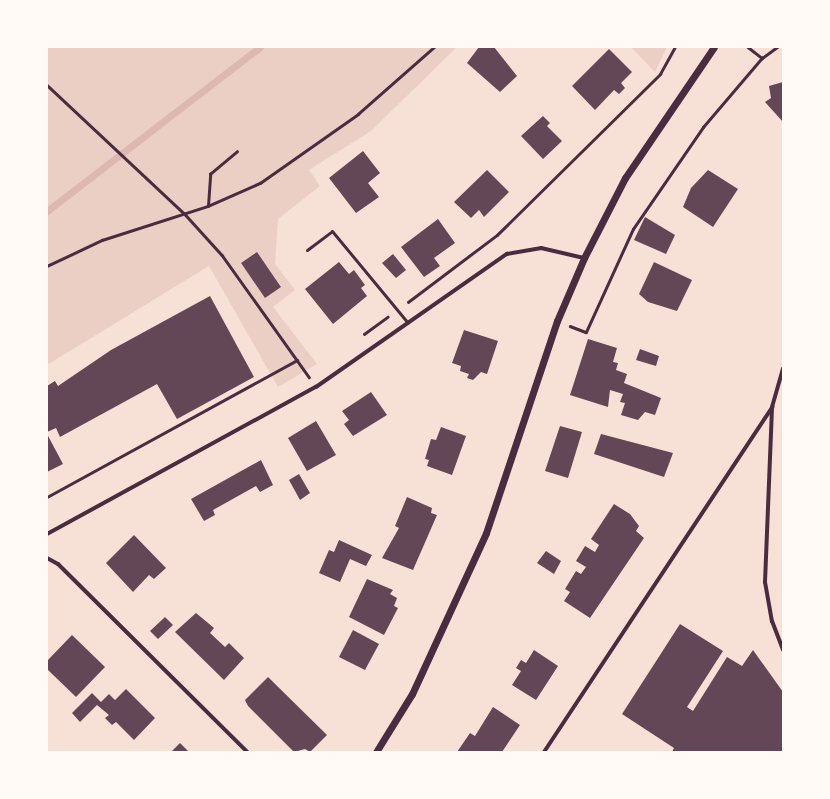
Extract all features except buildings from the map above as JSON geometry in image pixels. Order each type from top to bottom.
[{"type":"street","points":[[376,752],[412,694],[486,533],[558,321],[584,258],[625,178],[714,47]]},
{"type":"street","points":[[47,534],[316,387],[507,254],[541,248],[584,258]]},
{"type":"street","points":[[783,369],[772,408],[766,582],[772,622],[783,650]]},
{"type":"street","points":[[544,752],[772,408]]},
{"type":"street","points":[[47,558],[58,564],[247,752]]},
{"type":"lane","points":[[307,250],[332,231],[408,323]]},
{"type":"path","points":[[47,266],[102,240],[208,206],[260,183],[324,140],[434,47]]},
{"type":"path","points":[[361,337],[498,235],[660,74],[675,47]]},
{"type":"path","points":[[748,47],[762,58]]},
{"type":"path","points":[[558,321],[586,332],[633,229],[702,127],[762,58],[777,47]]},
{"type":"path","points":[[47,85],[184,213],[222,255],[316,387]]},
{"type":"path","points":[[208,206],[210,174],[237,151]]},
{"type":"path","points":[[47,497],[297,360]]},
{"type":"path","points":[[307,374],[313,370]]},
{"type":"shaded area","points":[[47,47],[457,47],[371,131],[309,170],[320,186],[278,219],[275,264],[295,290],[273,307],[317,364],[278,387],[209,266],[47,365]],"holes":[[[257,252],[281,286],[265,298],[241,263]]]},
{"type":"shaded area","points":[[631,47],[667,47],[655,72]]},
{"type":"waterway","points":[[47,211],[260,47]]}]
